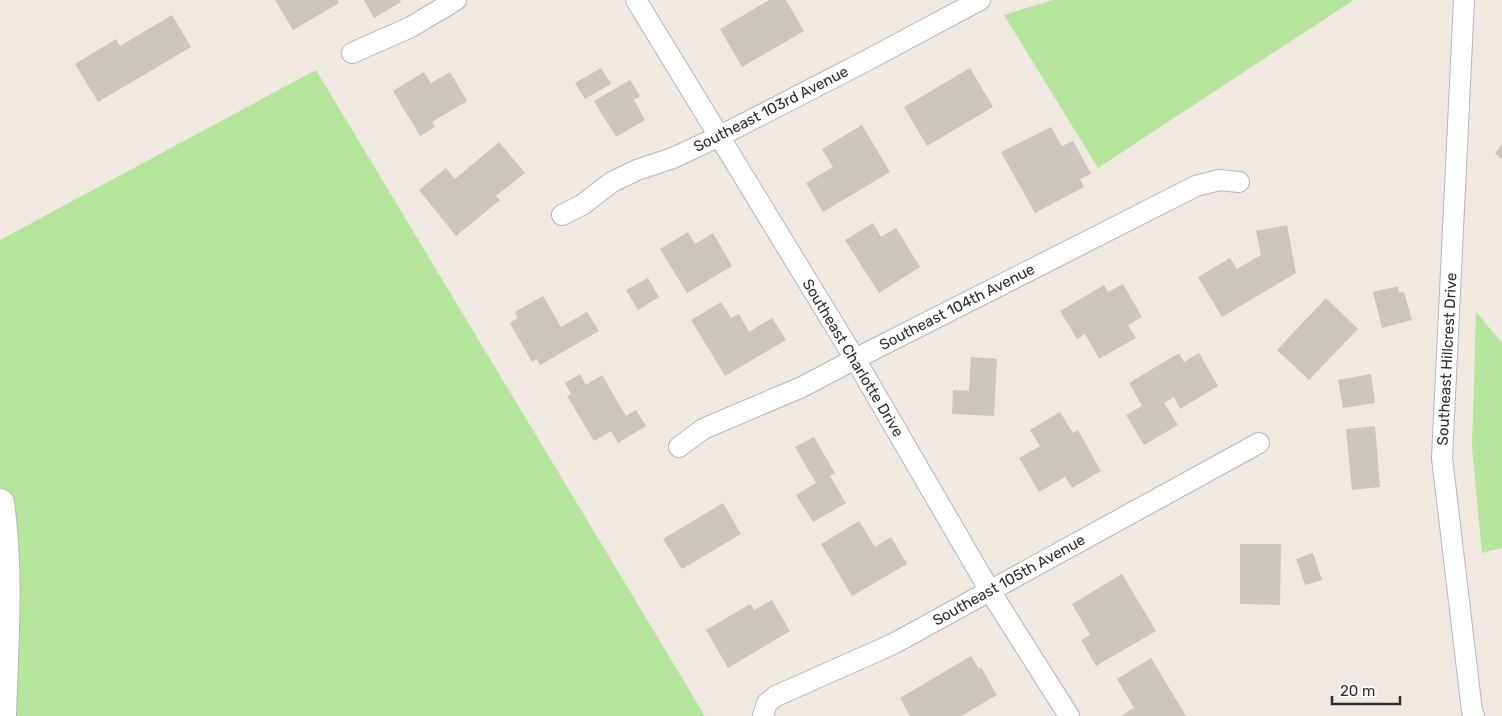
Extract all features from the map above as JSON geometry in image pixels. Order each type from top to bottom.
[{"type":"street","points":[[352,53],[411,27],[456,0]]},
{"type":"street","name":"Southeast Charlotte Drive","points":[[636,0],[855,359],[990,591],[1069,716]]},
{"type":"street","name":"Southeast 103rd Avenue","points":[[562,215],[582,205],[612,182],[637,170],[673,158],[720,136],[980,0]]},
{"type":"street","name":"Southeast Hillcrest Drive","points":[[1464,0],[1442,458],[1471,714]]},
{"type":"street","name":"Southeast 104th Avenue","points":[[679,447],[703,430],[802,387],[1196,186],[1218,180],[1239,182]]},
{"type":"street","name":"Southeast 105th Avenue","points":[[762,716],[768,703],[776,696],[893,644],[1259,443]]},
{"type":"street","points":[[0,503],[5,571],[2,716]]},
{"type":"green space","points":[[1053,0],[1352,1],[1098,168],[1004,15]]},
{"type":"green space","points":[[316,70],[705,716],[0,716],[0,240]]},
{"type":"green space","points":[[1476,312],[1502,343],[1502,548],[1482,553],[1472,447]]},
{"type":"building","points":[[275,0],[337,0],[339,3],[293,30]]},
{"type":"building","points":[[364,0],[400,0],[401,2],[374,18]]},
{"type":"building","points":[[769,0],[786,0],[804,31],[742,67],[720,29]]},
{"type":"building","points":[[172,15],[191,47],[98,102],[75,64],[116,39],[120,46]]},
{"type":"building","points":[[601,68],[611,84],[585,99],[575,83]]},
{"type":"building","points":[[970,68],[993,107],[927,146],[904,107]]},
{"type":"building","points":[[424,72],[431,83],[450,72],[467,101],[432,122],[435,127],[420,136],[393,91]]},
{"type":"building","points":[[630,80],[640,96],[634,100],[645,120],[616,137],[594,101]]},
{"type":"building","points":[[862,125],[890,172],[823,212],[806,183],[833,167],[822,149]]},
{"type":"building","points":[[1051,127],[1062,146],[1073,141],[1091,174],[1080,179],[1084,187],[1035,213],[1001,152]]},
{"type":"building","points":[[499,142],[525,173],[496,196],[500,200],[456,236],[419,190],[446,168],[455,179]]},
{"type":"building","points":[[1502,144],[1502,159],[1495,154]]},
{"type":"building","points":[[873,223],[881,237],[896,228],[920,267],[879,293],[845,240]]},
{"type":"building","points":[[1287,225],[1296,273],[1222,317],[1198,277],[1230,258],[1237,269],[1261,255],[1256,231]]},
{"type":"building","points":[[688,232],[695,244],[713,233],[732,266],[687,293],[660,249]]},
{"type":"building","points":[[648,278],[659,297],[638,310],[626,290]]},
{"type":"building","points":[[1123,284],[1142,317],[1128,325],[1136,338],[1099,359],[1085,334],[1077,339],[1060,311],[1104,285],[1108,292]]},
{"type":"building","points":[[1398,286],[1399,293],[1404,292],[1412,320],[1382,328],[1373,292]]},
{"type":"building","points":[[543,296],[561,327],[587,312],[599,331],[540,365],[537,359],[532,362],[510,323],[518,318],[515,312]]},
{"type":"building","points":[[1326,298],[1358,329],[1309,380],[1277,350]]},
{"type":"building","points":[[721,302],[731,318],[739,314],[749,332],[772,318],[786,340],[725,376],[691,320]]},
{"type":"building","points":[[1179,353],[1184,362],[1199,353],[1218,386],[1180,409],[1174,397],[1164,403],[1178,425],[1144,445],[1126,415],[1142,406],[1129,383]]},
{"type":"building","points":[[971,357],[997,359],[994,416],[952,414],[953,390],[969,391]]},
{"type":"building","points":[[580,374],[586,385],[602,375],[626,416],[636,410],[646,426],[618,443],[611,431],[594,441],[567,396],[571,394],[565,383]]},
{"type":"building","points":[[1371,374],[1375,403],[1343,408],[1338,380]]},
{"type":"building","points":[[1060,412],[1073,433],[1078,430],[1101,471],[1072,488],[1065,477],[1039,492],[1019,458],[1040,446],[1030,430]]},
{"type":"building","points":[[1375,426],[1380,487],[1352,490],[1346,429]]},
{"type":"building","points":[[814,437],[835,473],[830,476],[846,503],[813,522],[796,495],[816,483],[795,447]]},
{"type":"building","points":[[723,503],[741,534],[682,569],[663,539]]},
{"type":"building","points":[[859,521],[875,547],[891,537],[907,564],[852,596],[821,544]]},
{"type":"building","points":[[1240,544],[1281,544],[1280,605],[1240,604]]},
{"type":"building","points":[[1313,553],[1322,580],[1305,585],[1296,559]]},
{"type":"building","points":[[1122,574],[1156,631],[1096,666],[1081,640],[1090,635],[1072,604]]},
{"type":"building","points":[[772,600],[790,631],[728,668],[706,630],[750,604],[754,610]]},
{"type":"building","points":[[971,656],[979,669],[981,667],[997,695],[961,716],[910,716],[900,698]]},
{"type":"building","points":[[1151,658],[1186,716],[1122,715],[1134,708],[1117,679]]}]
